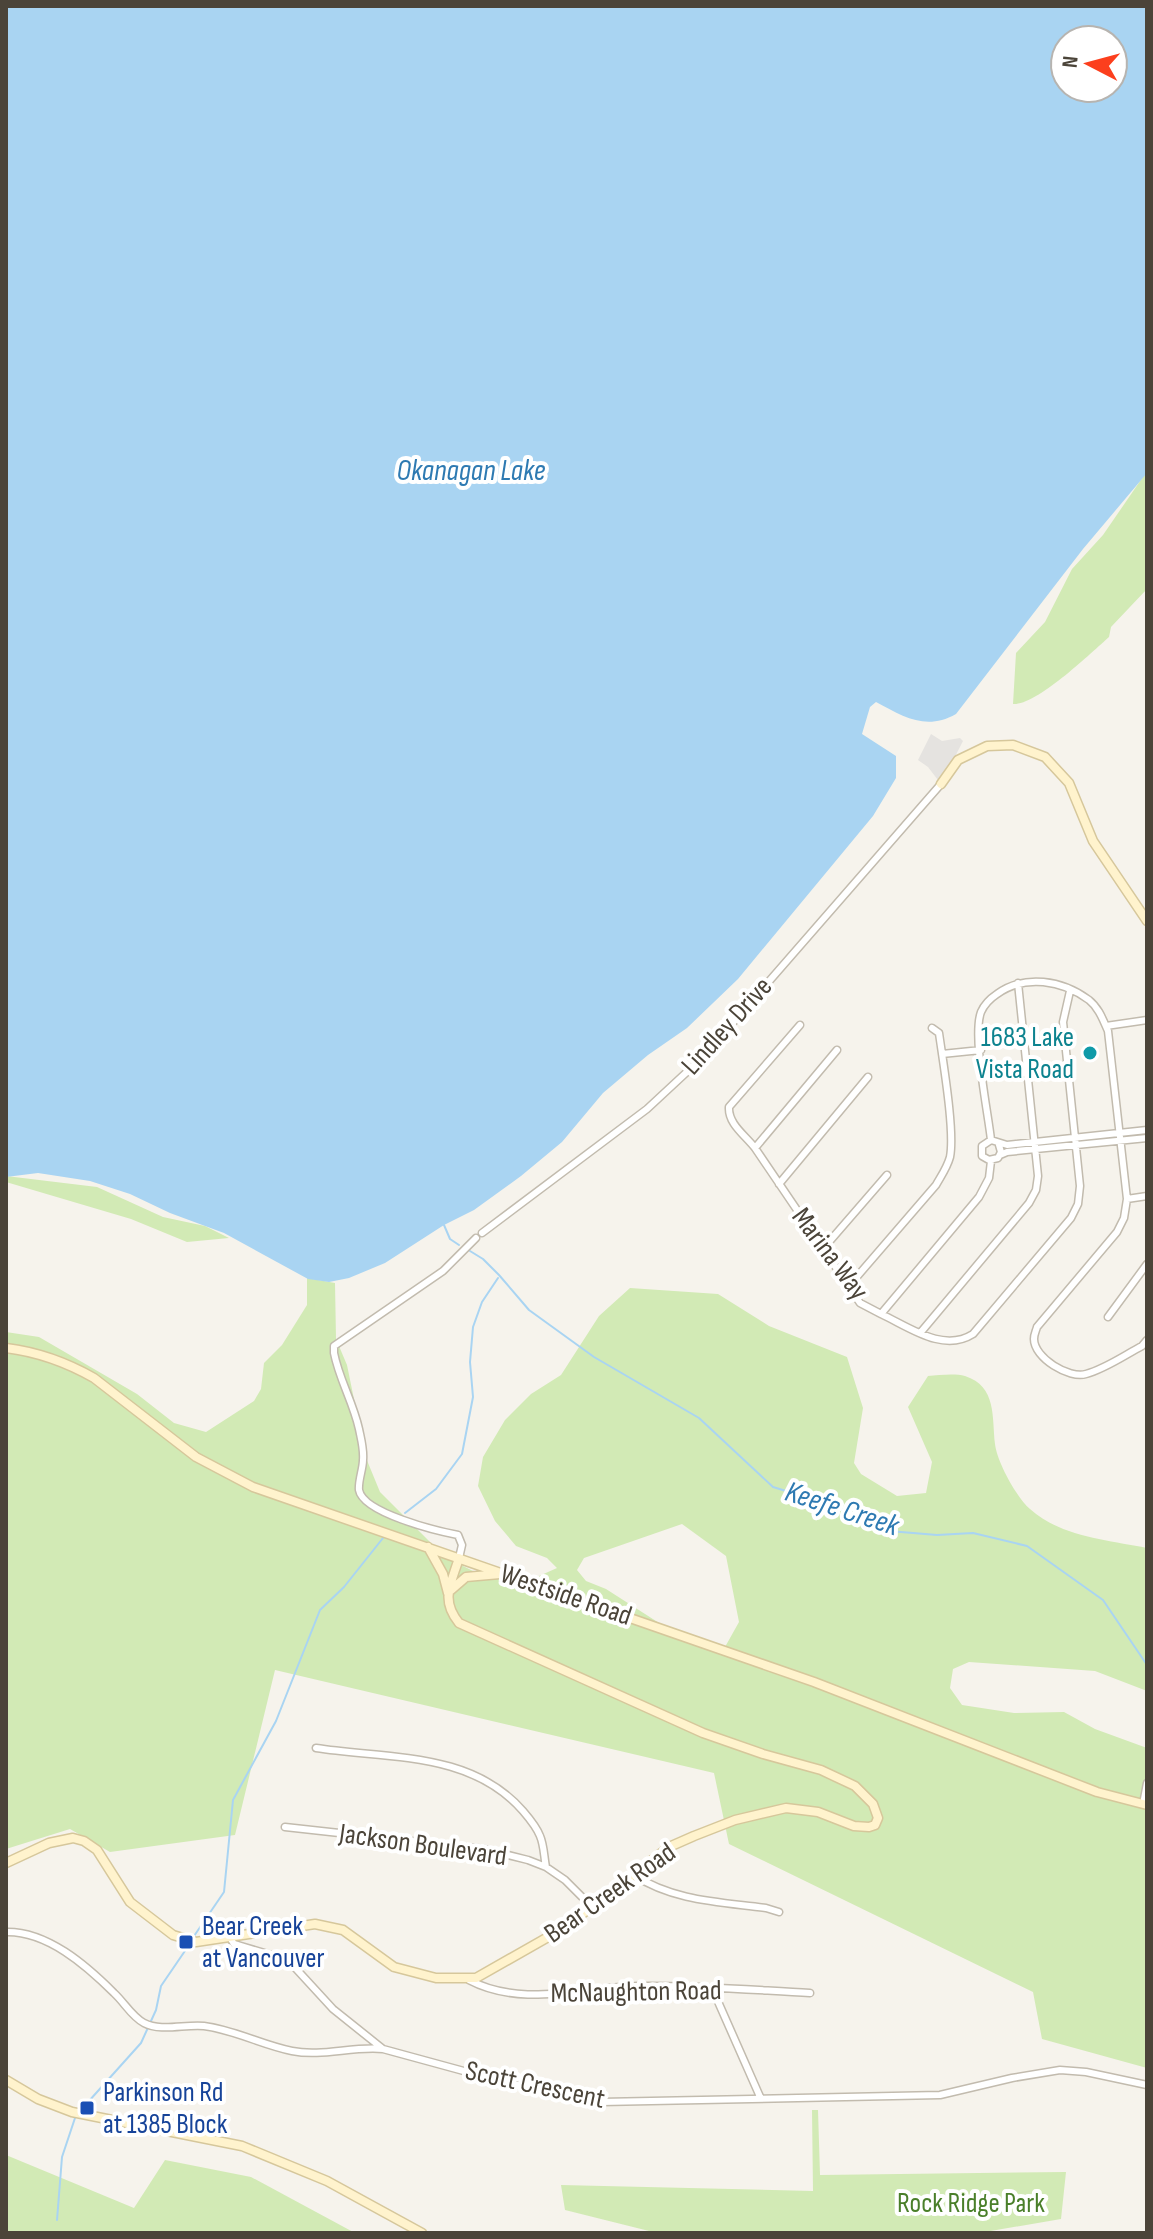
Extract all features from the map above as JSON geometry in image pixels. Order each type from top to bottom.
[{"type":"street","points":[[941,784],[958,760],[987,746],[1013,745],[1045,757],[1069,783],[1093,841],[1147,921]]},
{"type":"street","name":"Lindley Drive","points":[[459,1558],[462,1545],[458,1535],[421,1527],[373,1506],[362,1497],[359,1489],[362,1446],[356,1414],[334,1346],[452,1264],[479,1235],[647,1109],[703,1057],[941,784]]},
{"type":"street","points":[[991,1140],[979,1022],[982,1009],[1009,985],[1028,980],[1046,982],[1089,1000],[1106,1026],[1127,1199],[1124,1218],[1117,1232],[1037,1327],[1034,1338],[1036,1347],[1046,1360],[1077,1375],[1087,1374],[1142,1346],[1147,1340]]},
{"type":"street","points":[[921,1332],[1029,1203],[1036,1190],[1038,1176],[1018,983]]},
{"type":"street","points":[[881,1314],[949,1343],[962,1341],[973,1334],[1071,1218],[1078,1204],[1080,1186],[1063,1022],[1070,991]]},
{"type":"street","points":[[1106,1026],[1147,1020]]},
{"type":"street","name":"Marina Way","points":[[800,1025],[729,1107],[728,1113],[860,1303],[881,1314],[979,1197],[989,1178],[991,1161]]},
{"type":"street","points":[[848,1287],[936,1185],[946,1169],[951,1144],[939,1033],[932,1028]]},
{"type":"street","points":[[755,1148],[837,1050]]},
{"type":"street","points":[[942,1054],[981,1050]]},
{"type":"street","points":[[779,1184],[868,1077]]},
{"type":"street","points":[[991,1140],[999,1145],[1035,1146],[1120,1137],[1147,1130]]},
{"type":"street","points":[[1120,1137],[1147,1138]]},
{"type":"street","points":[[991,1140],[982,1146],[981,1152],[991,1161],[1000,1155],[1035,1146]]},
{"type":"street","points":[[999,1145],[1000,1155]]},
{"type":"street","points":[[822,1250],[887,1175]]},
{"type":"street","points":[[1127,1199],[1147,1196]]},
{"type":"street","points":[[1108,1317],[1147,1264]]},
{"type":"street","name":"Westside Road","points":[[6,1348],[36,1353],[76,1367],[196,1457],[253,1487],[814,1682],[1097,1792],[1145,1805]]},
{"type":"street","points":[[427,1547],[443,1574],[448,1594]]},
{"type":"street","points":[[448,1594],[459,1558]]},
{"type":"street","points":[[448,1594],[456,1583],[466,1577],[507,1574]]},
{"type":"street","name":"Bear Creek Road","points":[[6,1863],[60,1839],[73,1838],[97,1850],[130,1902],[173,1935],[196,1942],[315,1924],[343,1930],[394,1967],[436,1978],[476,1978],[564,1928],[669,1847],[735,1820],[786,1808],[818,1812],[854,1826],[875,1825],[878,1818],[873,1804],[855,1786],[821,1770],[763,1754],[688,1727],[459,1623],[448,1610],[448,1594]]},
{"type":"street","points":[[316,1748],[438,1763],[482,1778],[500,1788],[528,1817],[541,1837],[546,1867]]},
{"type":"street","points":[[1145,1805],[1147,1783]]},
{"type":"street","name":"Jackson Boulevard","points":[[285,1827],[484,1849],[546,1867],[565,1880],[592,1907]]},
{"type":"street","points":[[634,1875],[673,1894],[779,1912]]},
{"type":"street","name":"Scott Crescent","points":[[6,1932],[32,1933],[66,1953],[114,1992],[145,2024],[218,2028],[294,2051],[316,2053],[364,2047],[383,2049],[581,2100],[635,2103],[940,2095],[1060,2070],[1086,2072],[1147,2085]]},
{"type":"street","points":[[229,1936],[234,1944],[288,1960],[333,2009],[383,2049]]},
{"type":"street","name":"McNaughton Road","points":[[465,1978],[488,1990],[554,1995],[636,1986],[810,1993]]},
{"type":"street","points":[[712,1988],[761,2099]]},
{"type":"street","points":[[6,2080],[38,2099],[72,2112],[242,2146],[327,2181],[422,2233]]},
{"type":"green space","points":[[1147,471],[1147,589],[1111,627],[1109,637],[1077,666],[1035,697],[1013,704],[1016,653],[1045,622],[1072,569],[1103,535]]},
{"type":"green space","points":[[6,1176],[97,1187],[163,1217],[205,1226],[229,1238],[187,1242],[131,1219],[6,1182]]},
{"type":"green space","points":[[307,1278],[335,1283],[336,1339],[347,1365],[366,1458],[380,1492],[445,1557],[473,1571],[539,1576],[557,1568],[547,1558],[516,1546],[495,1521],[478,1486],[483,1457],[505,1420],[531,1394],[561,1375],[599,1316],[630,1288],[718,1294],[769,1326],[847,1357],[863,1408],[854,1463],[861,1474],[897,1496],[926,1493],[932,1462],[908,1407],[928,1376],[961,1375],[983,1387],[991,1404],[999,1460],[1030,1509],[1070,1532],[1147,1548],[1147,1691],[1095,1671],[969,1662],[953,1669],[950,1688],[962,1705],[1014,1713],[1064,1712],[1095,1729],[1147,1748],[1147,2068],[1042,2039],[1033,1992],[729,1844],[714,1773],[275,1670],[235,1835],[110,1852],[70,1829],[6,1849],[6,1332],[39,1337],[137,1394],[174,1423],[206,1432],[254,1401],[261,1389],[264,1363],[282,1345],[307,1305]],"holes":[[[682,1524],[726,1556],[739,1622],[725,1647],[695,1646],[606,1589],[586,1581],[577,1570],[584,1558]]]},
{"type":"green space","name":"Rock Ridge Park","points":[[812,2110],[818,2110],[820,2175],[1066,2172],[1061,2219],[979,2233],[657,2233],[565,2210],[561,2185],[813,2191]]},
{"type":"green space","points":[[6,2155],[134,2208],[165,2160],[251,2177],[355,2233],[6,2233]]},
{"type":"shaded area","points":[[931,734],[942,741],[960,738],[963,741],[941,784],[918,760]]},
{"type":"water","name":"Okanagan Lake","points":[[6,6],[1147,6],[1147,473],[1083,549],[956,714],[925,722],[906,717],[876,702],[870,707],[862,734],[896,756],[896,778],[873,816],[738,979],[687,1028],[648,1055],[603,1093],[562,1142],[521,1176],[474,1210],[444,1225],[385,1263],[349,1278],[329,1282],[308,1279],[224,1233],[130,1194],[90,1181],[38,1173],[6,1177]]},
{"type":"waterway","name":"Keefe Creek","points":[[444,1225],[450,1239],[459,1245]]},
{"type":"waterway","name":"Keefe Creek","points":[[470,1251],[483,1259],[529,1310],[594,1357],[699,1418],[773,1487],[835,1506],[862,1523],[889,1531],[937,1535],[973,1533],[1027,1546],[1103,1600],[1147,1665]]},
{"type":"waterway","points":[[405,1513],[436,1489],[462,1454],[473,1397],[470,1362],[473,1327],[482,1302],[498,1278]]},
{"type":"waterway","points":[[192,1939],[224,1892],[233,1800],[276,1721],[320,1610],[344,1587],[383,1538]]},
{"type":"waterway","points":[[80,2111],[141,2043],[156,2010],[161,1986],[189,1945]]},
{"type":"waterway","points":[[57,2220],[62,2157],[76,2115]]},
{"type":"place","name":"1683 Lake Vista Road","points":[[1090,1053]]},
{"type":"place","name":"Bear Creek at Vancouver","points":[[186,1942]]},
{"type":"place","name":"Parkinson Rd at 1385 Block","points":[[87,2108]]}]
